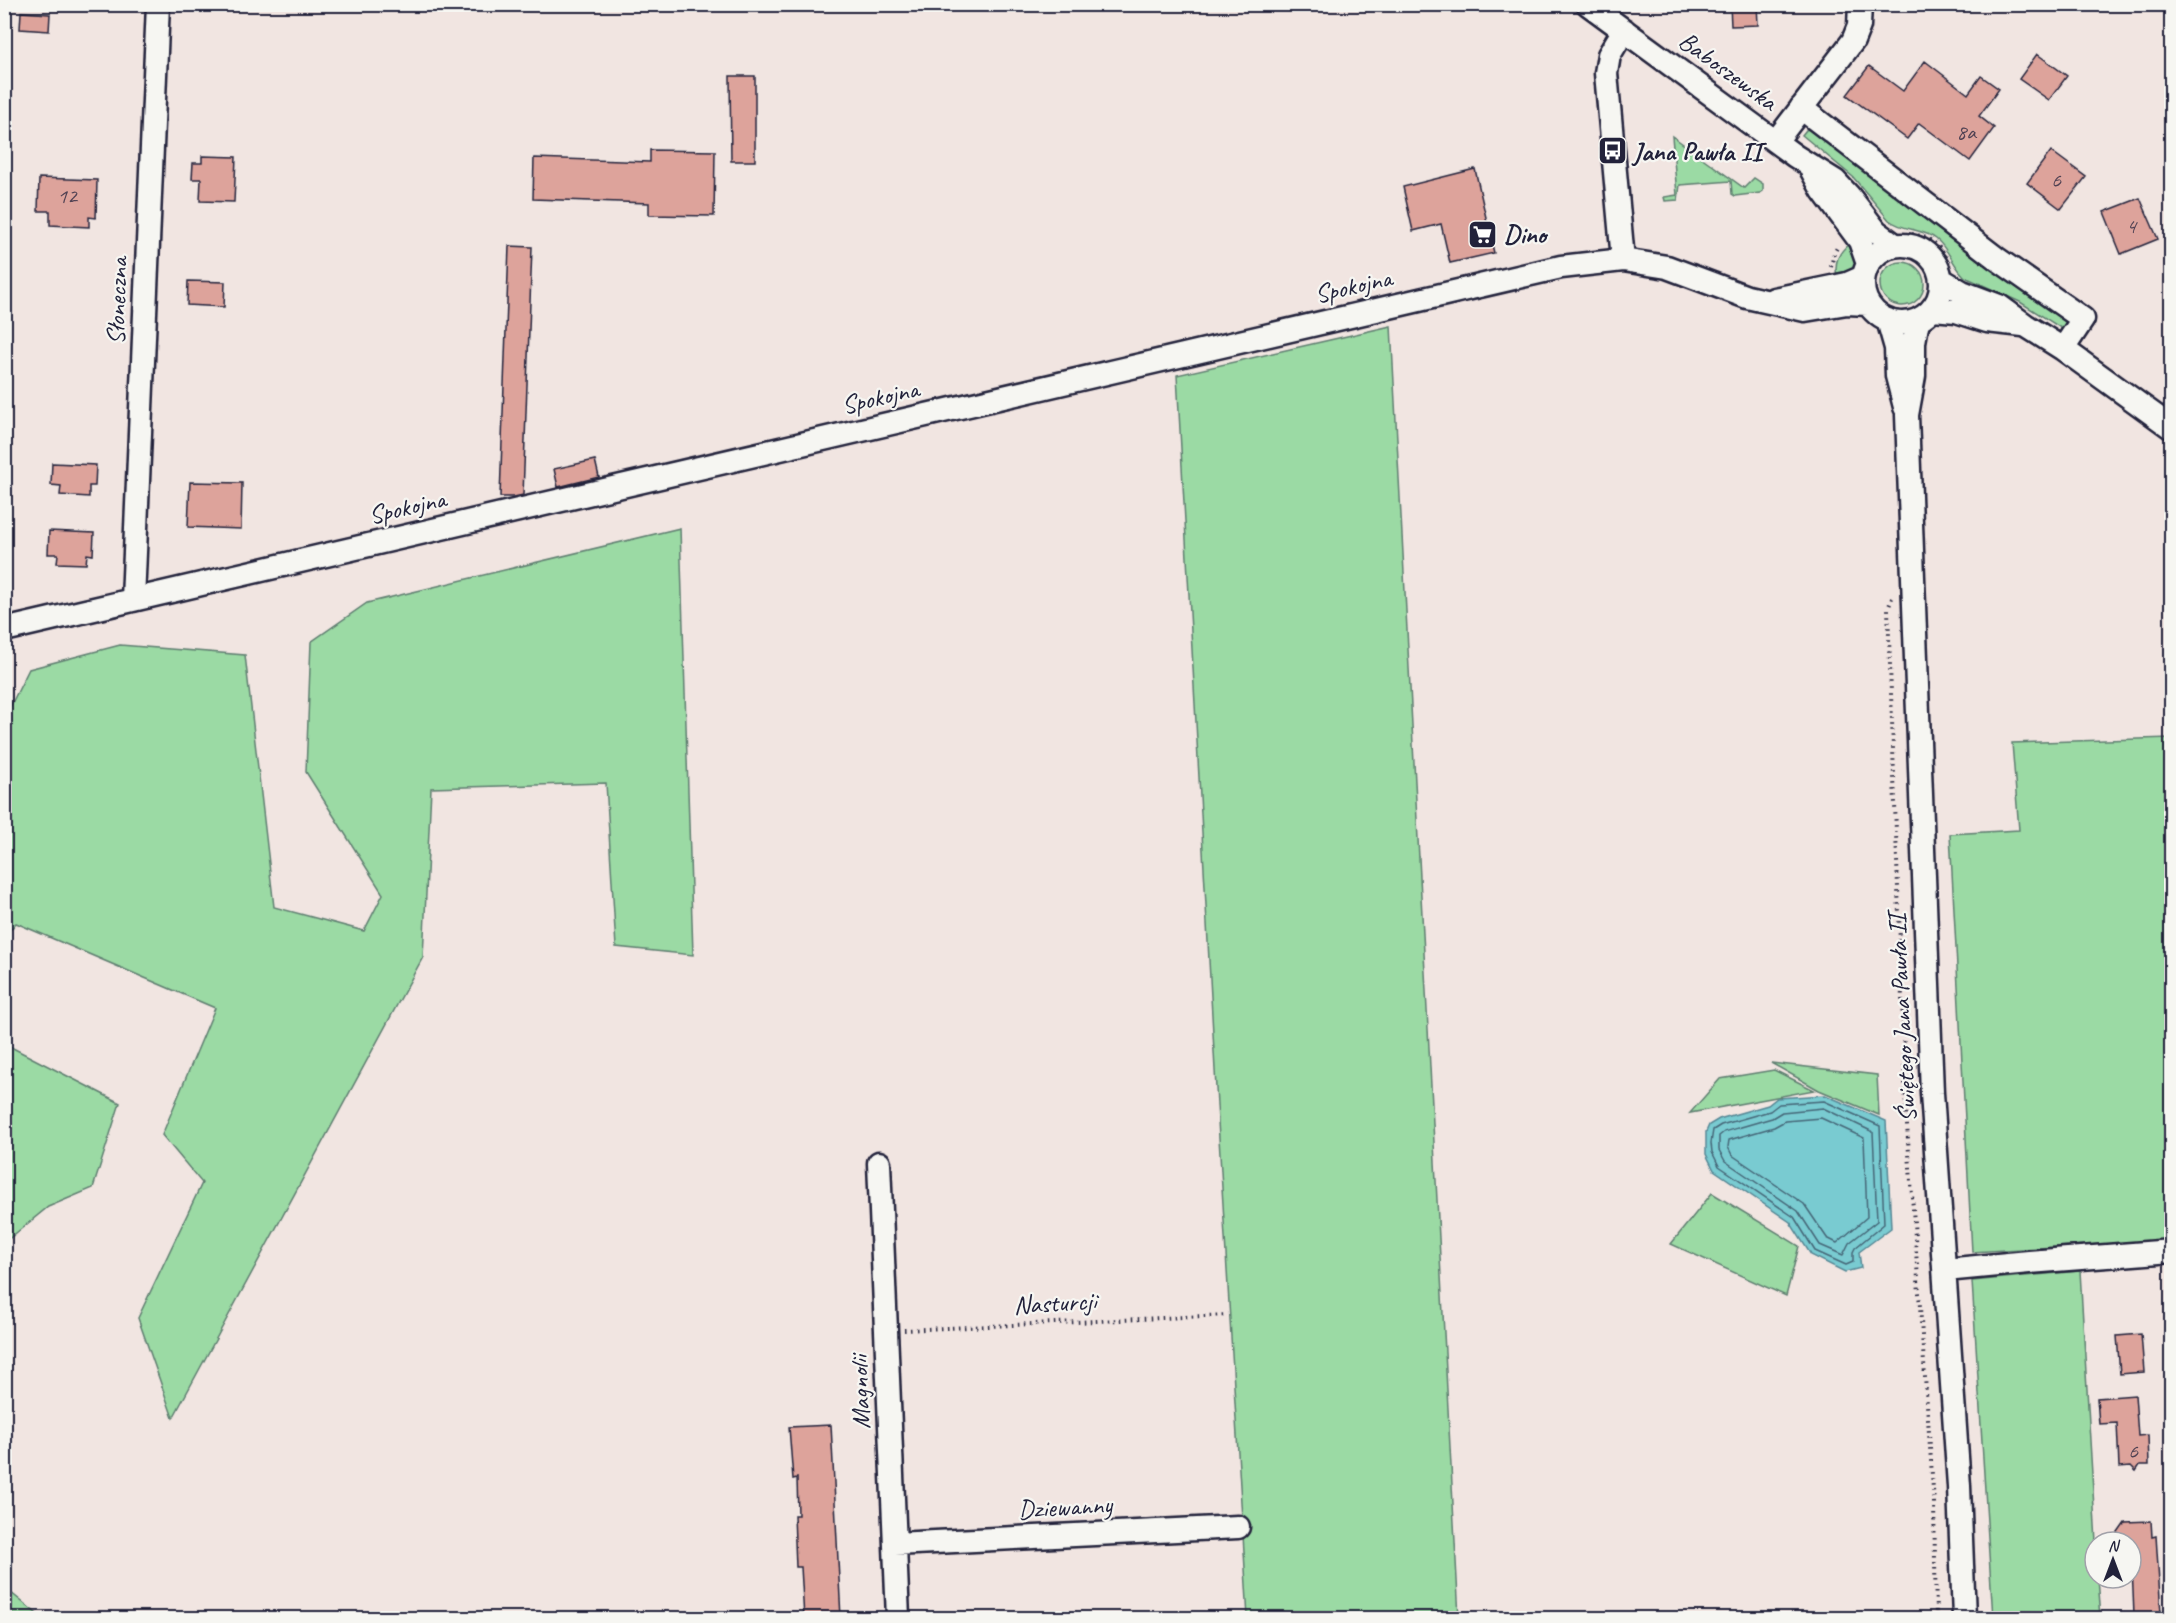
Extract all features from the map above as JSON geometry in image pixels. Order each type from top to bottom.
[{"type":"street","name":"Słoneczna","points":[[133,600],[158,4]]},
{"type":"street","name":"Baboszewska","points":[[1588,4],[1776,141],[1835,181],[1876,231],[1894,245]]},
{"type":"street","name":"Baboszewska","points":[[1776,141],[1852,41],[1859,26],[1860,4]]},
{"type":"street","points":[[1623,260],[1606,73],[1609,55],[1624,30]]},
{"type":"street","points":[[1801,108],[1996,258],[2083,319],[2063,349]]},
{"type":"street","name":"Baboszewska","points":[[1810,165],[1823,191],[1865,251],[1866,271]]},
{"type":"street","points":[[1925,314],[1941,290],[1942,280],[1934,260],[1926,252],[1916,247],[1894,245],[1875,255],[1866,271],[1863,288],[1868,304],[1887,320],[1898,323],[1925,314],[1956,311],[1987,321],[2025,325]]},
{"type":"street","name":"Spokojna","points":[[4,630],[1561,267],[1623,260],[1667,267],[1747,297],[1805,310],[1847,303],[1868,304]]},
{"type":"street","name":"Spokojna","points":[[1767,301],[1855,282],[1866,271]]},
{"type":"street","points":[[1942,280],[1962,292],[1999,306],[2172,428]]},
{"type":"street","name":"Świętego Jana Pawła II","points":[[1907,415],[1914,376],[1914,342],[1925,314]]},
{"type":"street","name":"Świętego Jana Pawła II","points":[[1887,320],[1895,342],[1897,376],[1907,415],[1932,1092],[1960,1496],[1964,1618]]},
{"type":"street","name":"Magnolii","points":[[879,1162],[898,1618]]},
{"type":"street","points":[[1945,1270],[2171,1251],[2172,1264]]},
{"type":"street","name":"Dziewanny","points":[[895,1544],[1238,1527]]},
{"type":"path","points":[[1834,287],[1831,271],[1834,253],[1839,246],[1855,234]]},
{"type":"path","points":[[1895,590],[1888,609],[1906,1111],[1934,1503],[1936,1618]]},
{"type":"path","name":"Nasturcji","points":[[886,1331],[1227,1315]]},
{"type":"green space","points":[[1809,129],[2069,319],[2067,332],[2020,302],[1965,277],[1944,248],[1931,235],[1894,224],[1853,177],[1802,135]]},
{"type":"green space","points":[[1672,136],[1744,188],[1754,178],[1763,184],[1763,191],[1735,196],[1732,194],[1731,181],[1680,185],[1678,200],[1665,201],[1664,197],[1677,195]]},
{"type":"green space","points":[[1850,243],[1856,261],[1854,268],[1837,277],[1838,258],[1842,250]]},
{"type":"green space","points":[[1902,262],[1917,269],[1924,284],[1917,299],[1902,306],[1887,299],[1880,284],[1887,269]]},
{"type":"green space","points":[[1391,326],[1459,1618],[1248,1618],[1177,375]]},
{"type":"green space","points":[[680,528],[693,955],[616,947],[606,783],[431,788],[423,957],[173,1418],[138,1318],[202,1183],[162,1135],[215,1008],[16,923],[5,936],[5,717],[29,669],[120,645],[245,655],[274,907],[364,931],[383,894],[306,772],[311,642],[367,603]]},
{"type":"green space","points":[[2171,738],[2171,1240],[1972,1252],[1950,834],[2019,830],[2012,743]]},
{"type":"green space","points":[[5,1044],[120,1103],[93,1188],[48,1207],[5,1242]]},
{"type":"green space","points":[[1771,1063],[1877,1075],[1879,1115],[1819,1090]]},
{"type":"green space","points":[[1774,1070],[1814,1090],[1690,1113],[1720,1079]]},
{"type":"green space","points":[[1712,1193],[1799,1246],[1786,1296],[1671,1244]]},
{"type":"green space","points":[[2080,1271],[2095,1530],[2083,1530],[2083,1590],[2099,1590],[2101,1618],[1993,1618],[1972,1281]]},
{"type":"green space","points":[[5,1588],[42,1618],[5,1618]]},
{"type":"water","points":[[1825,1095],[1886,1121],[1891,1228],[1859,1252],[1861,1268],[1845,1272],[1811,1255],[1790,1222],[1714,1170],[1706,1154],[1706,1132],[1709,1125],[1719,1119],[1768,1105],[1777,1098]]},
{"type":"building","points":[[1730,4],[1757,4],[1758,25],[1731,26]]},
{"type":"building","points":[[21,12],[50,14],[49,31],[20,29]]},
{"type":"building","points":[[2037,54],[2067,76],[2049,100],[2019,79]]},
{"type":"building","points":[[1925,61],[1968,94],[1981,76],[1999,89],[1979,116],[1994,128],[1970,161],[1919,123],[1907,139],[1847,95],[1869,66],[1903,91]]},
{"type":"building","points":[[730,76],[755,76],[755,161],[731,161]]},
{"type":"building","points":[[650,150],[715,151],[714,216],[649,215],[649,203],[533,199],[534,158],[650,162]]},
{"type":"building","points":[[2051,151],[2086,177],[2061,209],[2027,183]]},
{"type":"building","points":[[202,156],[236,157],[234,202],[200,201],[201,179],[192,179],[193,163],[202,163]]},
{"type":"building","points":[[1475,169],[1494,253],[1450,263],[1441,224],[1413,231],[1403,187]]},
{"type":"building","points":[[39,178],[97,180],[96,218],[89,217],[89,227],[50,225],[50,211],[38,211]]},
{"type":"building","points":[[2140,198],[2158,239],[2121,254],[2104,212]]},
{"type":"building","points":[[509,246],[532,247],[523,495],[500,497]]},
{"type":"building","points":[[188,281],[225,282],[224,307],[187,305]]},
{"type":"building","points":[[595,460],[599,477],[558,487],[554,469]]},
{"type":"building","points":[[52,463],[96,465],[95,486],[89,486],[89,497],[60,495],[61,486],[51,485]]},
{"type":"building","points":[[190,482],[242,483],[241,529],[188,527]]},
{"type":"building","points":[[49,531],[94,533],[93,555],[87,554],[86,564],[57,563],[58,554],[48,554]]},
{"type":"building","points":[[2141,1334],[2144,1372],[2120,1374],[2117,1336]]},
{"type":"building","points":[[2135,1395],[2138,1436],[2148,1435],[2149,1465],[2140,1465],[2136,1471],[2131,1466],[2119,1467],[2117,1423],[2099,1424],[2097,1398]]},
{"type":"building","points":[[831,1425],[841,1618],[804,1618],[801,1567],[796,1567],[794,1515],[798,1515],[797,1478],[793,1479],[789,1427]]},
{"type":"building","points":[[2151,1521],[2152,1537],[2156,1536],[2161,1614],[2134,1615],[2133,1590],[2143,1590],[2143,1530],[2119,1530],[2125,1522]]},
{"type":"place","name":"Jana Pawła II","points":[[1612,151]]},
{"type":"place","name":"Dino","points":[[1483,234]]}]
